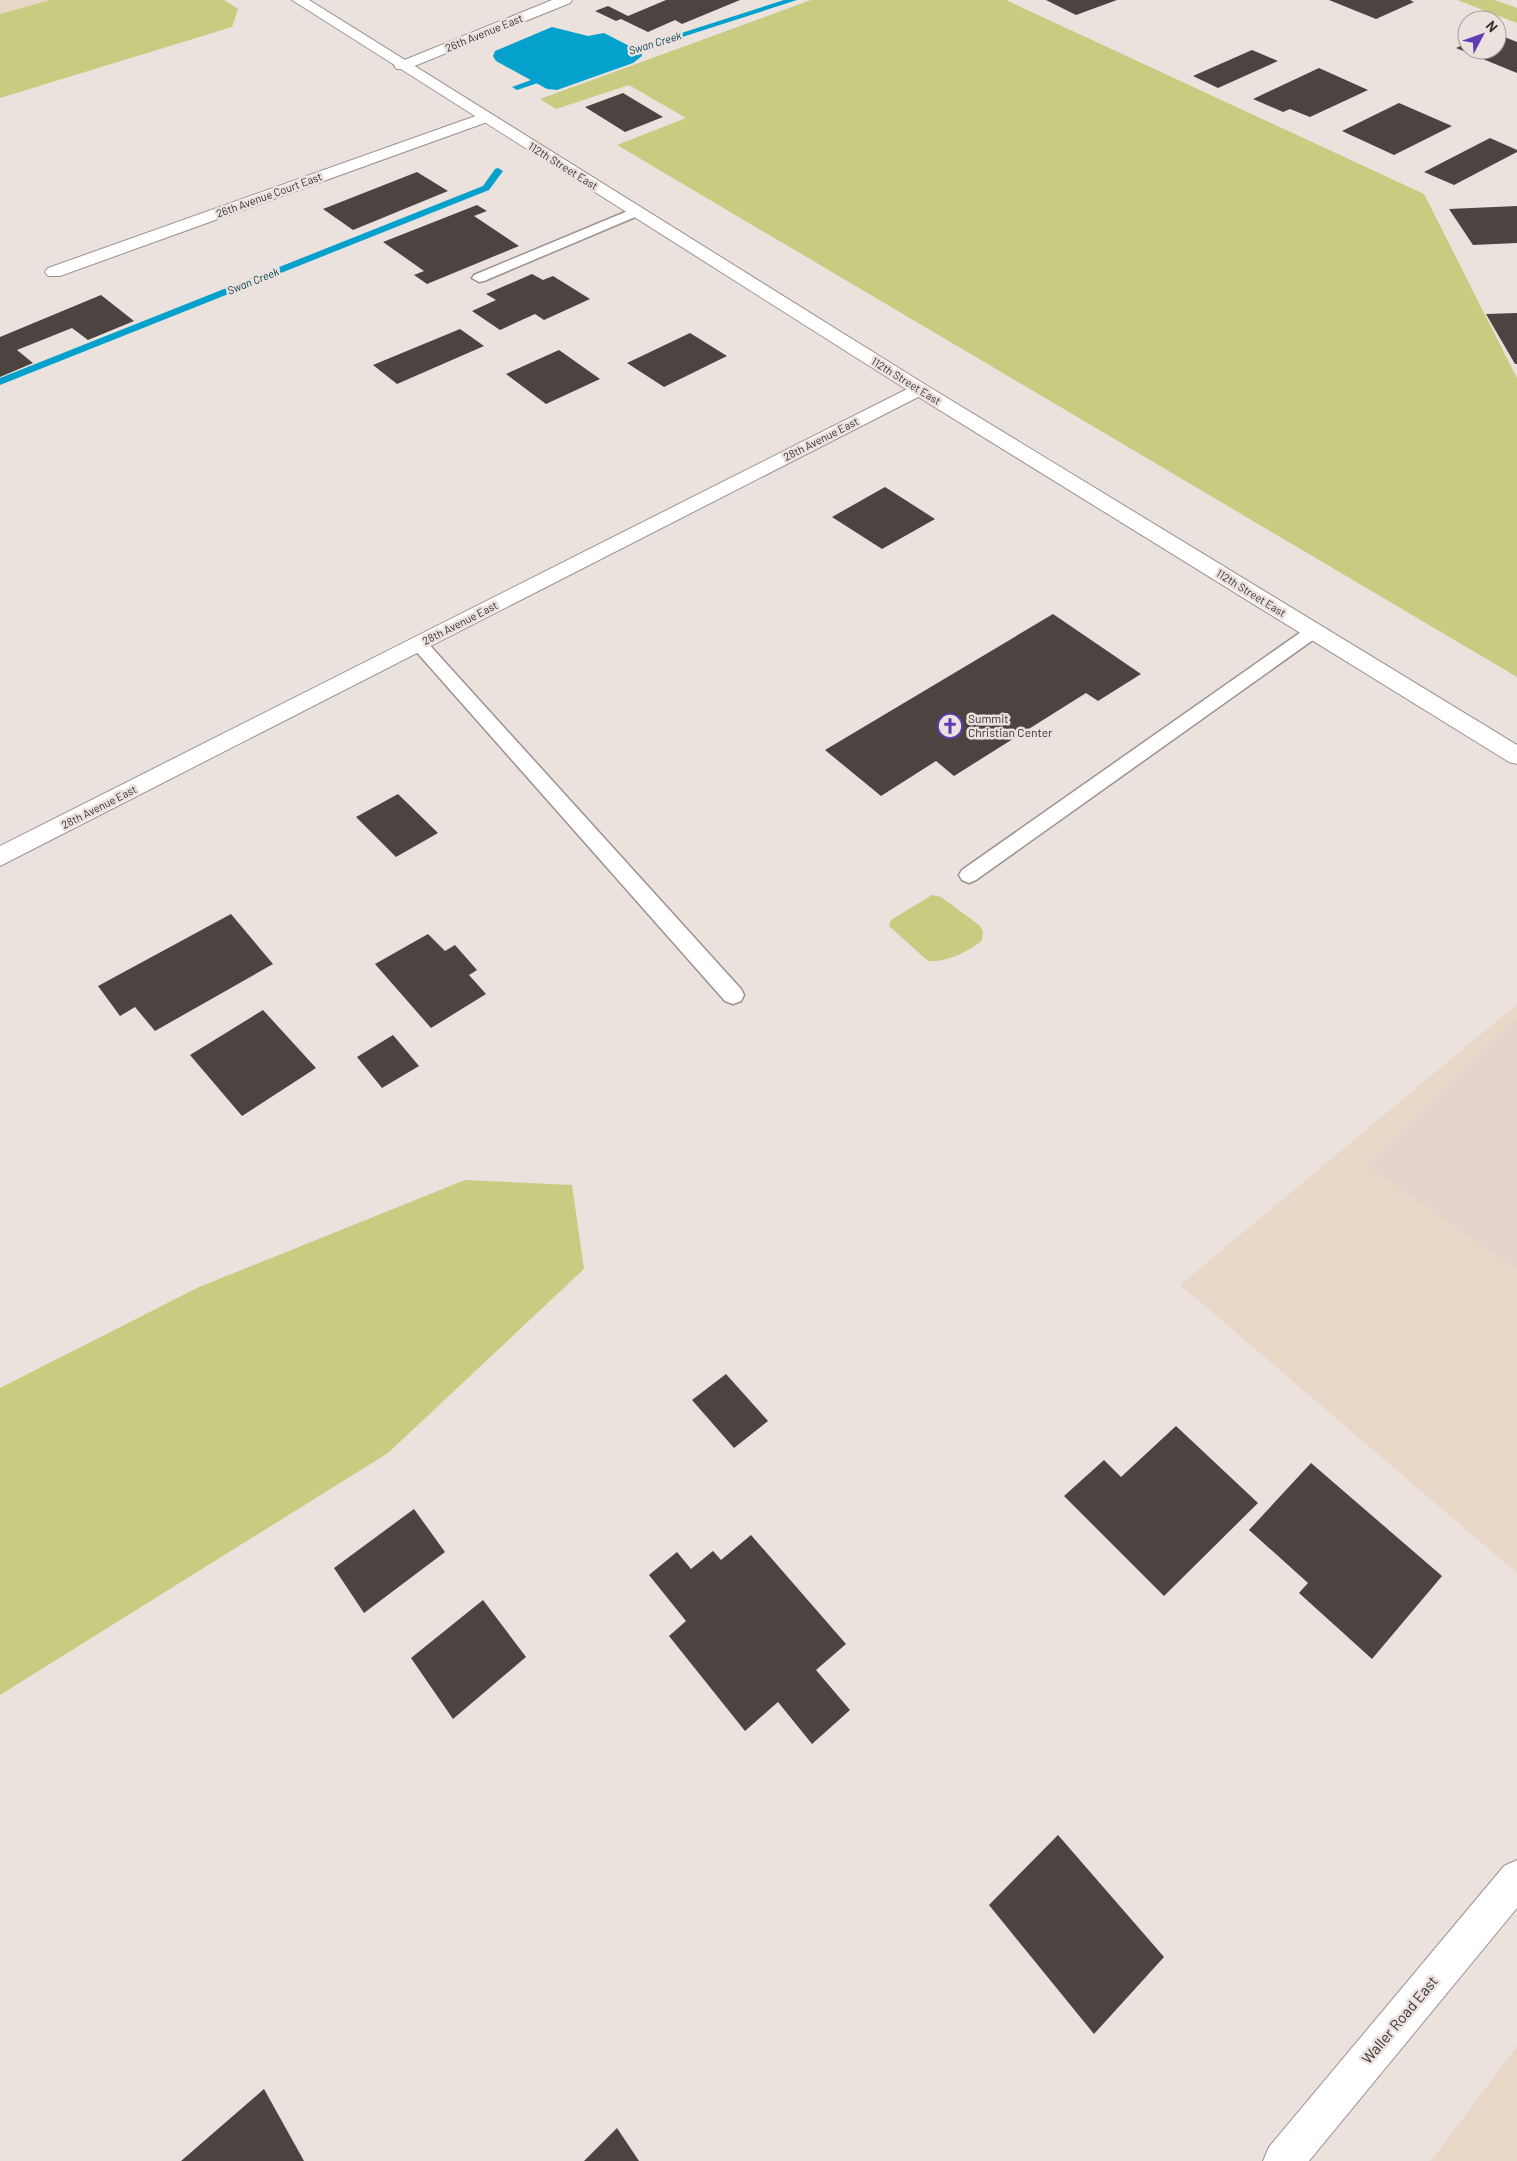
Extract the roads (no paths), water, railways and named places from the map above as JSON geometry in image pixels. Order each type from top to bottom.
[{"type":"street","name":"112th Street East","points":[[299,0],[484,118],[919,389],[1517,756]]},
{"type":"street","name":"26th Avenue East","points":[[402,66],[565,0]]},
{"type":"street","name":"26th Avenue Court East","points":[[54,272],[484,118]]},
{"type":"street","name":"28th Avenue East","points":[[0,857],[919,389]]},
{"type":"street","name":"Waller Road East","points":[[1283,2161],[1517,1879]]},
{"type":"lane","points":[[479,278],[635,212]]},
{"type":"lane","points":[[969,875],[1314,631]]},
{"type":"lane","points":[[419,644],[733,995]]},
{"type":"water","points":[[552,27],[588,36],[604,33],[641,52],[642,56],[633,63],[557,90],[547,89],[496,61],[493,56],[495,51]]},
{"type":"waterway","name":"Swan Creek","points":[[617,55],[793,0]]},
{"type":"waterway","name":"Swan Creek","points":[[517,87],[553,75]]},
{"type":"waterway","name":"Swan Creek","points":[[0,382],[486,188],[498,171]]},
{"type":"place","name":"Summit Christian Center","points":[[950,726]]}]
